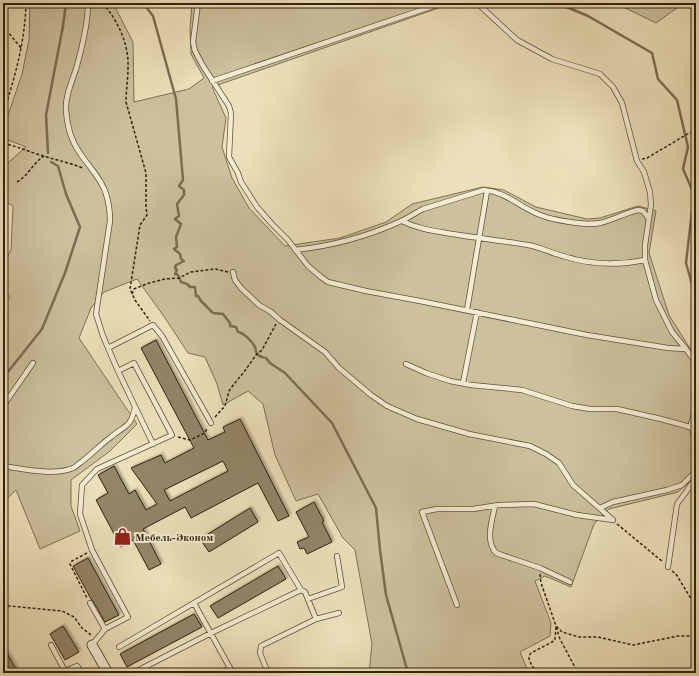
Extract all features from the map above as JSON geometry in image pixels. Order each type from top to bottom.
[{"type":"street","points":[[94,642],[108,673]]},
{"type":"lane","points":[[88,3],[88,11],[81,49],[68,90],[66,109],[73,141],[106,193],[110,213],[109,229],[96,314],[103,336],[118,371],[153,444]]},
{"type":"lane","points":[[198,3],[193,42],[195,51],[202,66],[226,100],[231,113],[229,157],[241,182],[257,207],[308,266],[328,282],[587,335],[668,348],[686,349]]},
{"type":"lane","points":[[212,81],[442,3]]},
{"type":"lane","points":[[477,3],[517,40],[552,59],[592,70],[600,74],[613,87],[622,103],[637,161],[644,172],[650,192],[651,205],[645,245],[645,260],[656,300],[672,332],[696,363]]},
{"type":"lane","points":[[295,250],[317,248],[365,236],[402,221],[423,209],[477,192],[487,191],[494,191],[503,194],[534,212],[555,218],[590,224],[600,223],[638,210],[643,211],[649,219]]},
{"type":"lane","points":[[467,310],[487,191]]},
{"type":"lane","points":[[402,221],[414,227],[530,245],[562,256],[590,263],[615,265],[645,260]]},
{"type":"lane","points":[[233,272],[241,288],[259,305],[271,312],[325,352],[339,368],[371,395],[387,406],[417,419],[468,434],[530,446],[546,454],[559,463],[573,485],[613,520]]},
{"type":"lane","points":[[463,383],[477,312]]},
{"type":"lane","points":[[108,348],[152,325],[162,336],[211,423]]},
{"type":"lane","points":[[3,406],[33,363]]},
{"type":"lane","points":[[94,642],[105,629],[128,617],[92,550],[80,514],[82,485],[97,469],[172,435],[134,363],[118,371]]},
{"type":"lane","points":[[406,364],[426,373],[463,383],[522,390],[572,406],[617,409],[690,427]]},
{"type":"lane","points":[[3,466],[53,472],[73,468],[96,451],[111,436],[123,429],[132,419],[135,406]]},
{"type":"lane","points":[[696,409],[690,423],[690,427],[696,440]]},
{"type":"lane","points":[[600,508],[613,502],[667,490],[682,485],[696,471]]},
{"type":"lane","points":[[668,567],[677,504],[696,477]]},
{"type":"lane","points":[[457,605],[422,512],[437,508],[473,508],[534,504],[577,515],[613,520]]},
{"type":"lane","points":[[495,506],[490,537],[493,550],[496,553],[540,568],[570,582]]},
{"type":"lane","points":[[119,647],[279,553],[301,590],[305,592],[316,620]]},
{"type":"lane","points":[[308,599],[342,587],[337,556]]},
{"type":"lane","points":[[133,673],[211,633],[301,590]]},
{"type":"lane","points":[[90,603],[105,629]]},
{"type":"lane","points":[[194,603],[233,673]]},
{"type":"lane","points":[[268,673],[260,653],[262,646],[316,620],[339,613]]},
{"type":"lane","points":[[50,645],[65,671],[77,666],[82,673]]},
{"type":"lane","points":[[220,673],[230,668]]},
{"type":"path","points":[[3,114],[22,49],[26,20],[26,3]]},
{"type":"path","points":[[102,3],[119,25],[125,42],[128,69],[126,102],[146,173],[147,215],[140,225],[130,290],[152,325]]},
{"type":"path","points":[[3,26],[22,49]]},
{"type":"path","points":[[637,161],[647,158],[696,129]]},
{"type":"path","points":[[3,143],[20,147],[94,172]]},
{"type":"path","points":[[17,182],[22,179],[38,160],[44,156]]},
{"type":"path","points":[[132,294],[134,289],[149,283],[164,279],[178,278],[191,272],[215,269],[233,272]]},
{"type":"path","points":[[172,435],[190,440],[205,433],[225,406],[229,391],[257,354],[262,350],[275,326],[280,320]]},
{"type":"path","points":[[613,520],[676,574],[696,607]]},
{"type":"path","points":[[90,603],[70,564],[72,561],[92,550]]},
{"type":"path","points":[[540,568],[541,583],[560,639],[578,673]]},
{"type":"path","points":[[3,604],[9,606],[62,611],[74,617],[94,642]]},
{"type":"path","points":[[556,626],[562,632],[570,635],[598,637],[633,645],[678,636],[696,636]]},
{"type":"path","points":[[537,673],[528,658],[529,655],[554,641],[556,626]]},
{"type":"shaded area","points":[[30,3],[113,3],[133,42],[134,102],[189,89],[204,78],[191,54],[190,29],[192,3],[453,3],[212,87],[226,118],[222,147],[232,178],[249,208],[285,246],[340,238],[386,222],[412,204],[483,187],[504,190],[536,207],[587,219],[600,218],[638,206],[656,211],[649,253],[669,315],[696,358],[696,416],[694,422],[696,427],[696,476],[678,492],[609,509],[594,524],[571,587],[545,576],[535,581],[551,623],[550,636],[520,652],[529,673],[369,673],[372,644],[355,550],[343,538],[318,494],[296,501],[275,455],[263,404],[248,391],[223,405],[217,384],[205,357],[188,353],[137,279],[104,292],[91,308],[79,338],[137,424],[110,451],[71,480],[71,506],[80,531],[40,549],[16,490],[3,502],[3,307],[10,297],[3,289],[3,264],[11,250],[13,206],[3,200],[3,167],[26,147],[3,138],[3,130],[22,74],[29,40]]},
{"type":"shaded area","points":[[615,3],[684,3],[656,23]]},
{"type":"building","points":[[156,340],[208,440],[225,432],[223,427],[240,419],[289,516],[278,521],[258,483],[191,518],[185,507],[143,529],[161,564],[149,570],[133,540],[121,547],[96,500],[108,493],[98,475],[114,466],[129,494],[135,490],[146,510],[157,504],[131,468],[161,455],[165,463],[194,448],[141,348]],"holes":[[[223,461],[228,471],[170,501],[164,490]]]},
{"type":"building","points":[[314,502],[324,521],[322,522],[332,542],[307,554],[304,548],[300,549],[297,542],[309,537],[296,512]]},
{"type":"building","points":[[250,508],[258,522],[209,552],[200,539]]},
{"type":"building","points":[[88,558],[119,615],[105,622],[73,566]]},
{"type":"building","points":[[278,566],[286,579],[218,618],[210,606]]},
{"type":"building","points":[[194,614],[202,627],[127,667],[120,654]]},
{"type":"building","points":[[63,626],[79,652],[65,660],[50,634]]},
{"type":"building","points":[[3,646],[18,673],[3,673]]},
{"type":"waterway","points":[[48,153],[46,115],[66,3]]},
{"type":"waterway","points":[[143,3],[153,16],[176,99],[183,180],[179,186],[184,190],[184,195],[177,204],[179,216],[175,219],[181,224],[176,237],[177,247],[174,249],[180,254],[181,259],[184,261],[176,265],[175,268],[177,270],[175,274],[178,275],[181,282],[190,287],[195,287],[196,296],[198,296],[213,313],[223,314],[230,323],[230,326],[236,327],[238,332],[252,342],[258,355],[266,358],[270,363],[285,373],[332,423],[376,508],[386,595],[408,673]]},
{"type":"waterway","points":[[557,3],[588,16],[652,53],[658,79],[677,100],[688,147],[683,169],[694,194],[686,263],[694,291],[696,311]]},
{"type":"waterway","points":[[3,378],[42,329],[65,273],[80,227],[66,194],[58,166],[51,162]]},
{"type":"place","name":"Мебель-Эконом","points":[[122,537]]}]
